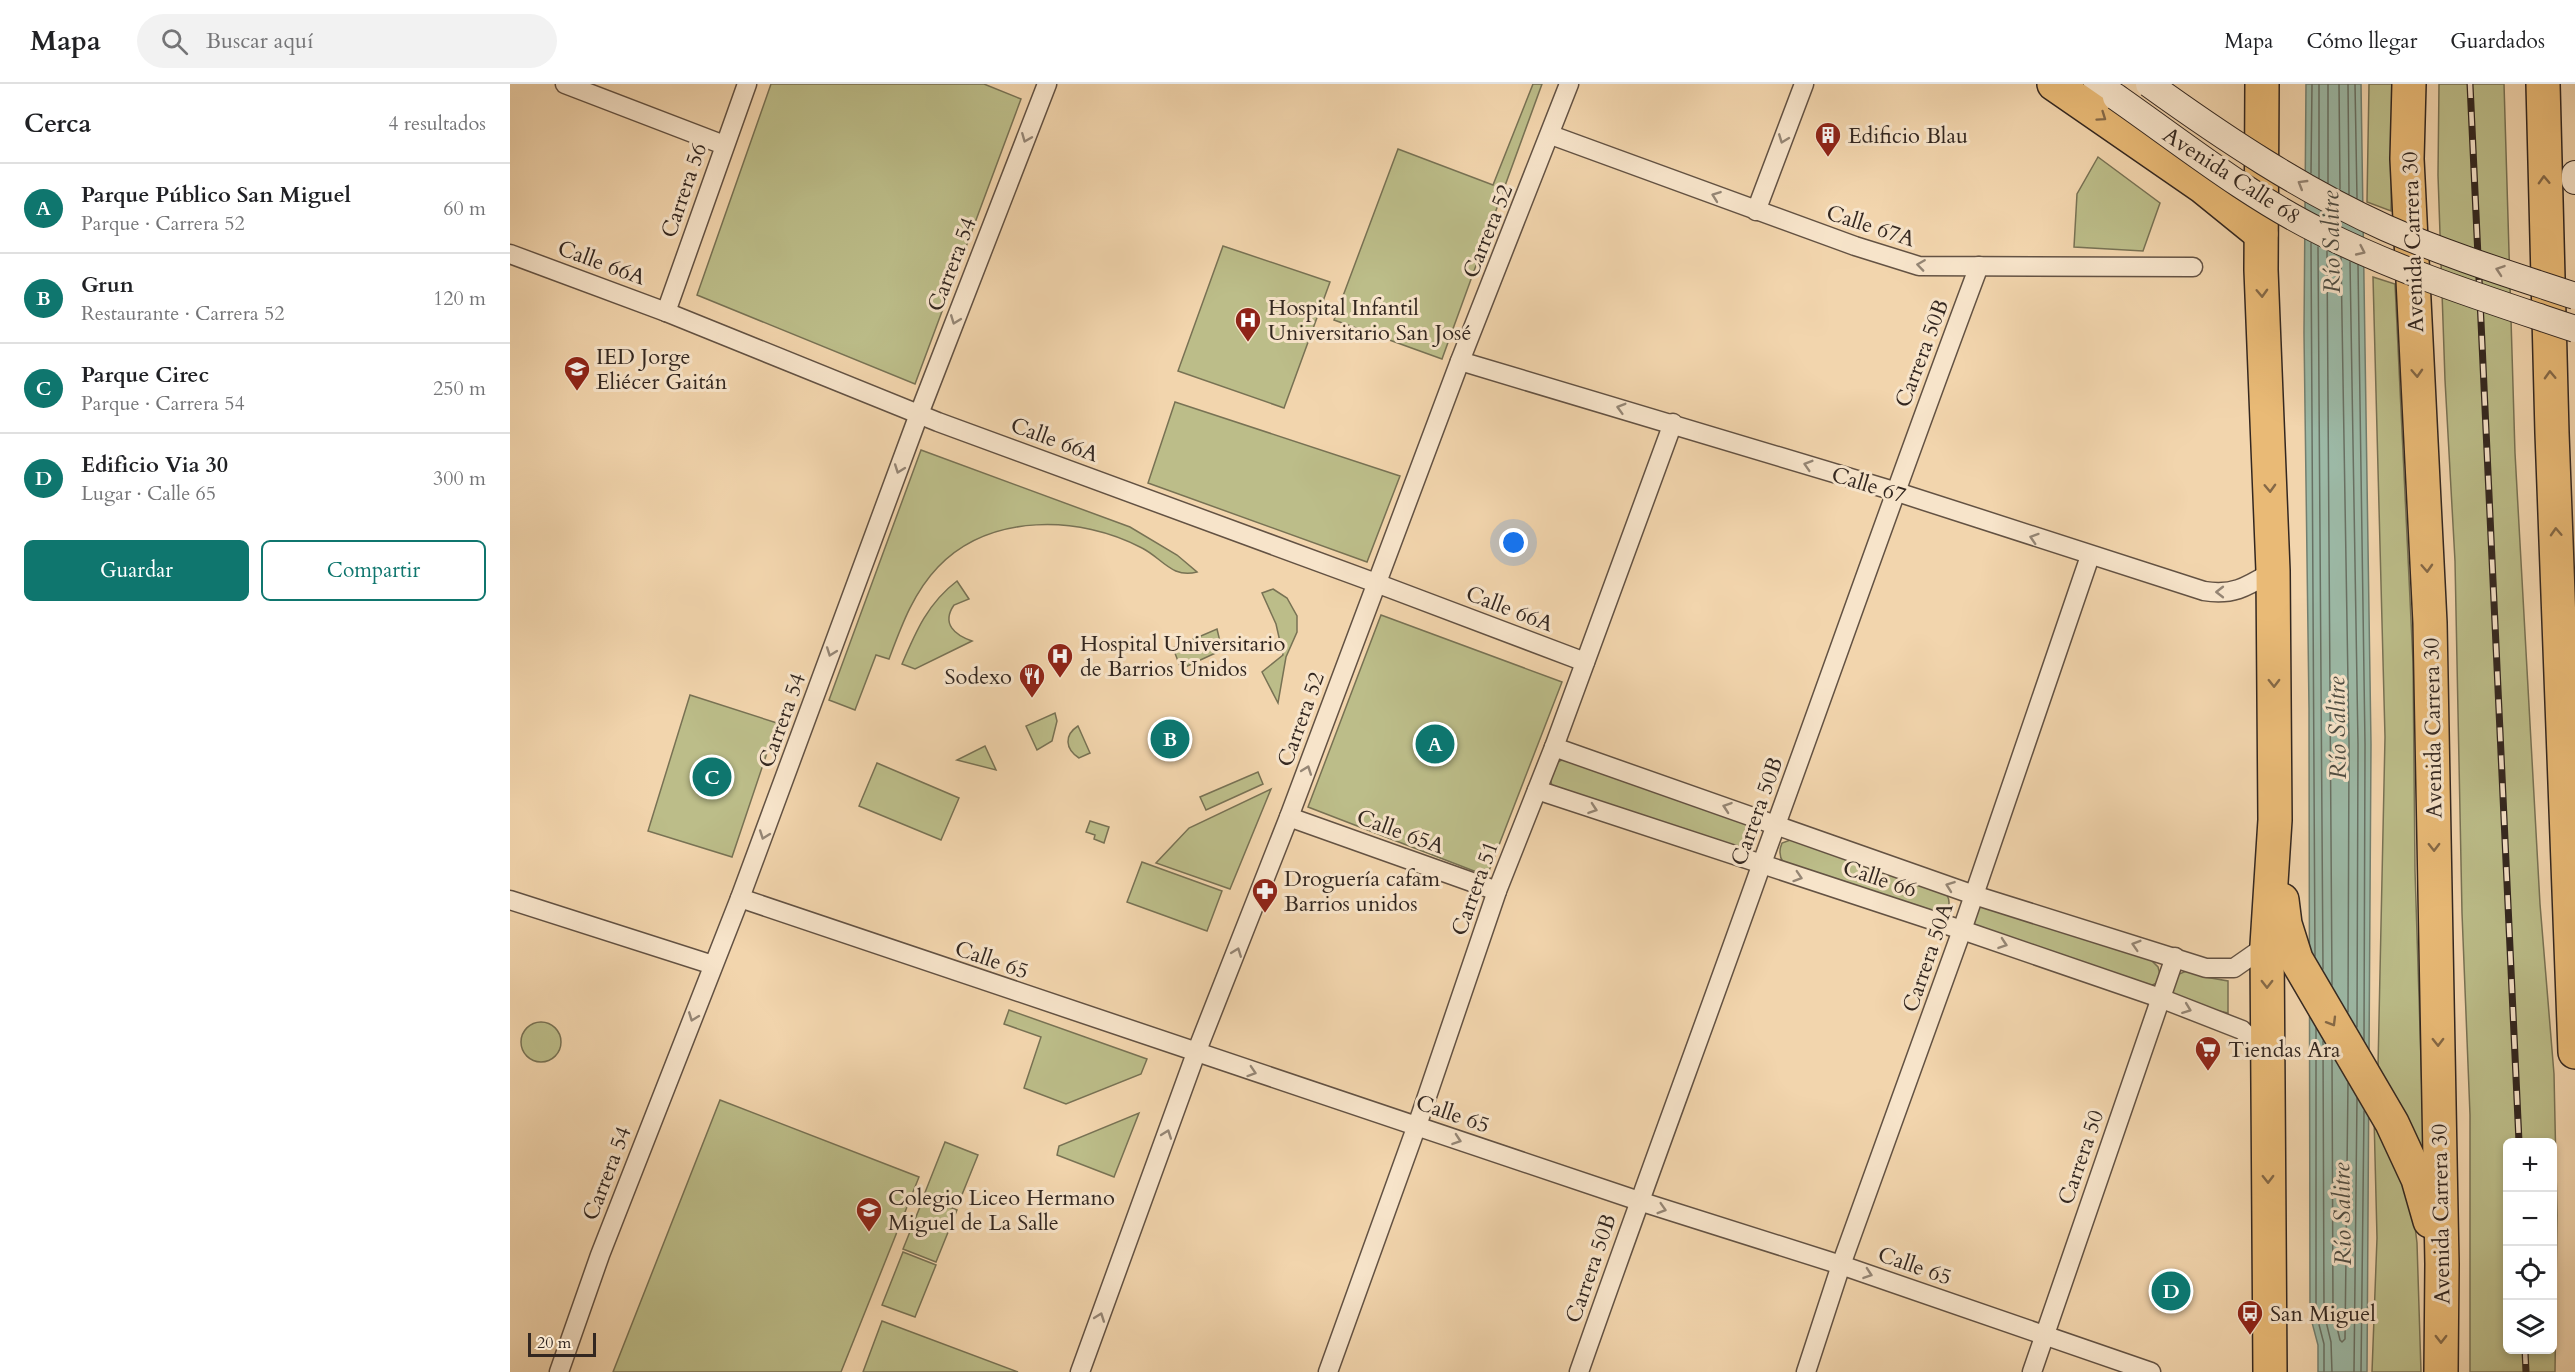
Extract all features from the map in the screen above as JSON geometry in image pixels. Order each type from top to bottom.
[{"type":"highway","points":[[2054,84],[2203,187],[2261,234]]},
{"type":"highway","points":[[2262,84],[2261,234],[2273,571],[2275,820],[2267,945],[2266,1054],[2270,1372]]},
{"type":"highway","name":"Avenida Carrera 30","points":[[2409,84],[2407,159],[2430,623],[2442,1264],[2441,1372]]},
{"type":"highway","points":[[2543,84],[2542,122],[2551,421],[2570,715],[2575,1052]]},
{"type":"highway","points":[[2275,820],[2285,924],[2295,959],[2406,1150],[2418,1179],[2442,1264]]},
{"type":"main road","name":"Avenida Calle 68","points":[[2149,84],[2227,139],[2317,193],[2386,228],[2468,260],[2575,296]]},
{"type":"main road","name":"Avenida Calle 68","points":[[2106,91],[2249,189],[2319,231],[2376,258],[2449,286],[2575,329]]},
{"type":"main road","points":[[2575,174],[2575,181]]},
{"type":"street","points":[[565,84],[724,145]]},
{"type":"street","name":"Carrera 56","points":[[666,312],[747,84]]},
{"type":"street","name":"Carrera 54","points":[[559,1372],[600,1255],[740,898],[919,414],[1047,84]]},
{"type":"street","name":"Carrera 52","points":[[1080,1372],[1196,1053],[1289,817],[1460,361],[1551,135],[1569,84]]},
{"type":"street","points":[[1756,211],[1804,84]]},
{"type":"street","points":[[2542,122],[2560,84]]},
{"type":"street","name":"Calle 67A","points":[[1551,135],[1756,211],[1920,266],[2193,267]]},
{"type":"street","name":"Calle 66A","points":[[510,254],[666,312],[919,414],[1585,662]]},
{"type":"street","name":"Carrera 50B","points":[[1579,1372],[1638,1201],[1762,866],[1894,492],[1979,266]]},
{"type":"street","name":"Calle 67","points":[[1460,361],[1673,423],[2204,591],[2222,594],[2238,591],[2273,571]]},
{"type":"street","name":"Carrera 51","points":[[1328,1372],[1497,891],[1538,790],[1673,423]]},
{"type":"street","name":"Carrera 50A","points":[[1806,1372],[1841,1265],[1962,930],[2090,556]]},
{"type":"street","name":"Calle 66","points":[[1554,747],[1974,895],[2206,968],[2226,970],[2247,961],[2267,945]]},
{"type":"street","name":"Calle 66","points":[[1538,790],[2160,998],[2242,1030],[2266,1054]]},
{"type":"street","name":"Calle 65A","points":[[1289,817],[1497,891]]},
{"type":"street","name":"Calle 65","points":[[740,898],[1638,1201],[1841,1265],[2151,1372]]},
{"type":"street","points":[[510,900],[713,965]]},
{"type":"street","name":"Carrera 50","points":[[2031,1372],[2175,957]]},
{"type":"green space","points":[[771,84],[984,84],[1021,99],[915,384],[697,295]]},
{"type":"green space","points":[[1533,84],[1542,84],[1442,359],[1334,320],[1398,149],[1493,185]]},
{"type":"green space","points":[[2369,84],[2393,84],[2391,211],[2367,202]]},
{"type":"green space","points":[[2439,84],[2504,84],[2515,453],[2540,904],[2554,1074],[2555,1138],[2503,1138],[2503,1354],[2555,1354],[2555,1372],[2470,1372],[2470,1115],[2462,913],[2455,561],[2445,380],[2438,175]]},
{"type":"green space","points":[[2098,157],[2160,203],[2143,251],[2074,247],[2077,194]]},
{"type":"green space","points":[[1223,246],[1330,282],[1284,408],[1178,371]]},
{"type":"green space","points":[[2373,277],[2395,284],[2413,662],[2415,871],[2424,1156],[2378,1067],[2385,737]]},
{"type":"green space","points":[[1175,402],[1400,476],[1367,562],[1148,483]]},
{"type":"green space","points":[[921,450],[1130,527],[1177,555],[1197,572],[1181,573],[1142,548],[1118,537],[1091,529],[1064,525],[1036,525],[1009,529],[983,537],[959,549],[929,577],[909,611],[889,659],[876,655],[855,710],[829,700]]},
{"type":"green space","points":[[957,581],[969,599],[954,605],[950,612],[950,623],[955,632],[972,641],[915,669],[902,664],[918,629],[931,608]]},
{"type":"green space","points":[[1273,589],[1287,598],[1297,616],[1297,632],[1286,657],[1278,703],[1262,672],[1283,655],[1276,624],[1262,593]]},
{"type":"green space","points":[[1381,615],[1562,682],[1487,876],[1308,807]]},
{"type":"green space","points":[[1217,629],[1222,650],[1181,669],[1173,648]]},
{"type":"green space","points":[[690,695],[777,723],[732,857],[648,831]]},
{"type":"green space","points":[[1055,713],[1057,721],[1052,741],[1037,750],[1026,726]]},
{"type":"green space","points":[[1078,726],[1090,753],[1079,758],[1071,750],[1068,742],[1070,734]]},
{"type":"green space","points":[[985,746],[996,770],[957,760]]},
{"type":"green space","points":[[1566,759],[1746,823],[1755,835],[1755,843],[1744,851],[1554,789],[1551,780],[1552,770],[1557,763]]},
{"type":"green space","points":[[877,763],[959,798],[941,840],[859,806]]},
{"type":"green space","points":[[1258,772],[1263,784],[1206,810],[1200,797]]},
{"type":"green space","points":[[1271,789],[1230,889],[1156,863],[1189,828]]},
{"type":"green space","points":[[1090,821],[1109,827],[1104,843],[1094,839],[1095,835],[1086,832]]},
{"type":"green space","points":[[1793,839],[1947,895],[1948,907],[1942,914],[1783,862],[1780,853],[1782,843]]},
{"type":"green space","points":[[1142,862],[1222,891],[1207,931],[1127,902]]},
{"type":"green space","points":[[1980,906],[2148,957],[2158,967],[2161,978],[2150,986],[1974,925],[1972,920]]},
{"type":"green space","points":[[2186,971],[2228,981],[2228,1013],[2196,1005],[2174,994],[2172,984],[2175,976]]},
{"type":"green space","points":[[1009,1010],[1147,1059],[1141,1074],[1066,1104],[1024,1088],[1041,1037],[1004,1024]]},
{"type":"green space","points":[[541,1022],[555,1028],[561,1042],[555,1056],[541,1062],[527,1056],[521,1042],[527,1028]]},
{"type":"green space","points":[[720,1100],[919,1177],[841,1372],[613,1372]]},
{"type":"green space","points":[[1139,1113],[1114,1177],[1057,1155],[1059,1146]]},
{"type":"green space","points":[[2374,1116],[2413,1210],[2417,1243],[2421,1372],[2372,1372],[2377,1238]]},
{"type":"green space","points":[[945,1142],[978,1155],[957,1207],[924,1195]]},
{"type":"green space","points":[[924,1197],[957,1210],[936,1262],[903,1249]]},
{"type":"green space","points":[[903,1252],[936,1265],[915,1317],[882,1305]]},
{"type":"green space","points":[[882,1321],[1018,1372],[863,1372]]},
{"type":"water","name":"Río Salitre","points":[[2306,84],[2361,84],[2371,744],[2367,1372],[2318,1372],[2318,1345],[2310,1315],[2309,708],[2304,333]]},
{"type":"railway","points":[[2470,84],[2519,1138]]},
{"type":"railway","points":[[2525,1354],[2526,1372]]},
{"type":"place","name":"Edificio Blau","points":[[1828,158]]},
{"type":"place","name":"Hospital Infantil Universitario San José","points":[[1248,343]]},
{"type":"place","name":"IED Jorge Eliécer Gaitán","points":[[577,392]]},
{"type":"place","name":"Hospital Universitario de Barrios Unidos","points":[[1060,679]]},
{"type":"place","name":"Sodexo","points":[[1032,699]]},
{"type":"place","name":"Grun","points":[[1170,739]]},
{"type":"place","name":"Parque Público San Miguel","points":[[1435,744]]},
{"type":"place","name":"Parque Cirec","points":[[712,777]]},
{"type":"place","name":"Droguería cafam Barrios unidos","points":[[1265,914]]},
{"type":"place","name":"Tiendas Ara","points":[[2208,1072]]},
{"type":"place","name":"Colegio Liceo Hermano Miguel de La Salle","points":[[869,1233]]},
{"type":"place","name":"Edificio Via 30","points":[[2171,1291]]},
{"type":"place","name":"San Miguel","points":[[2250,1336]]}]
